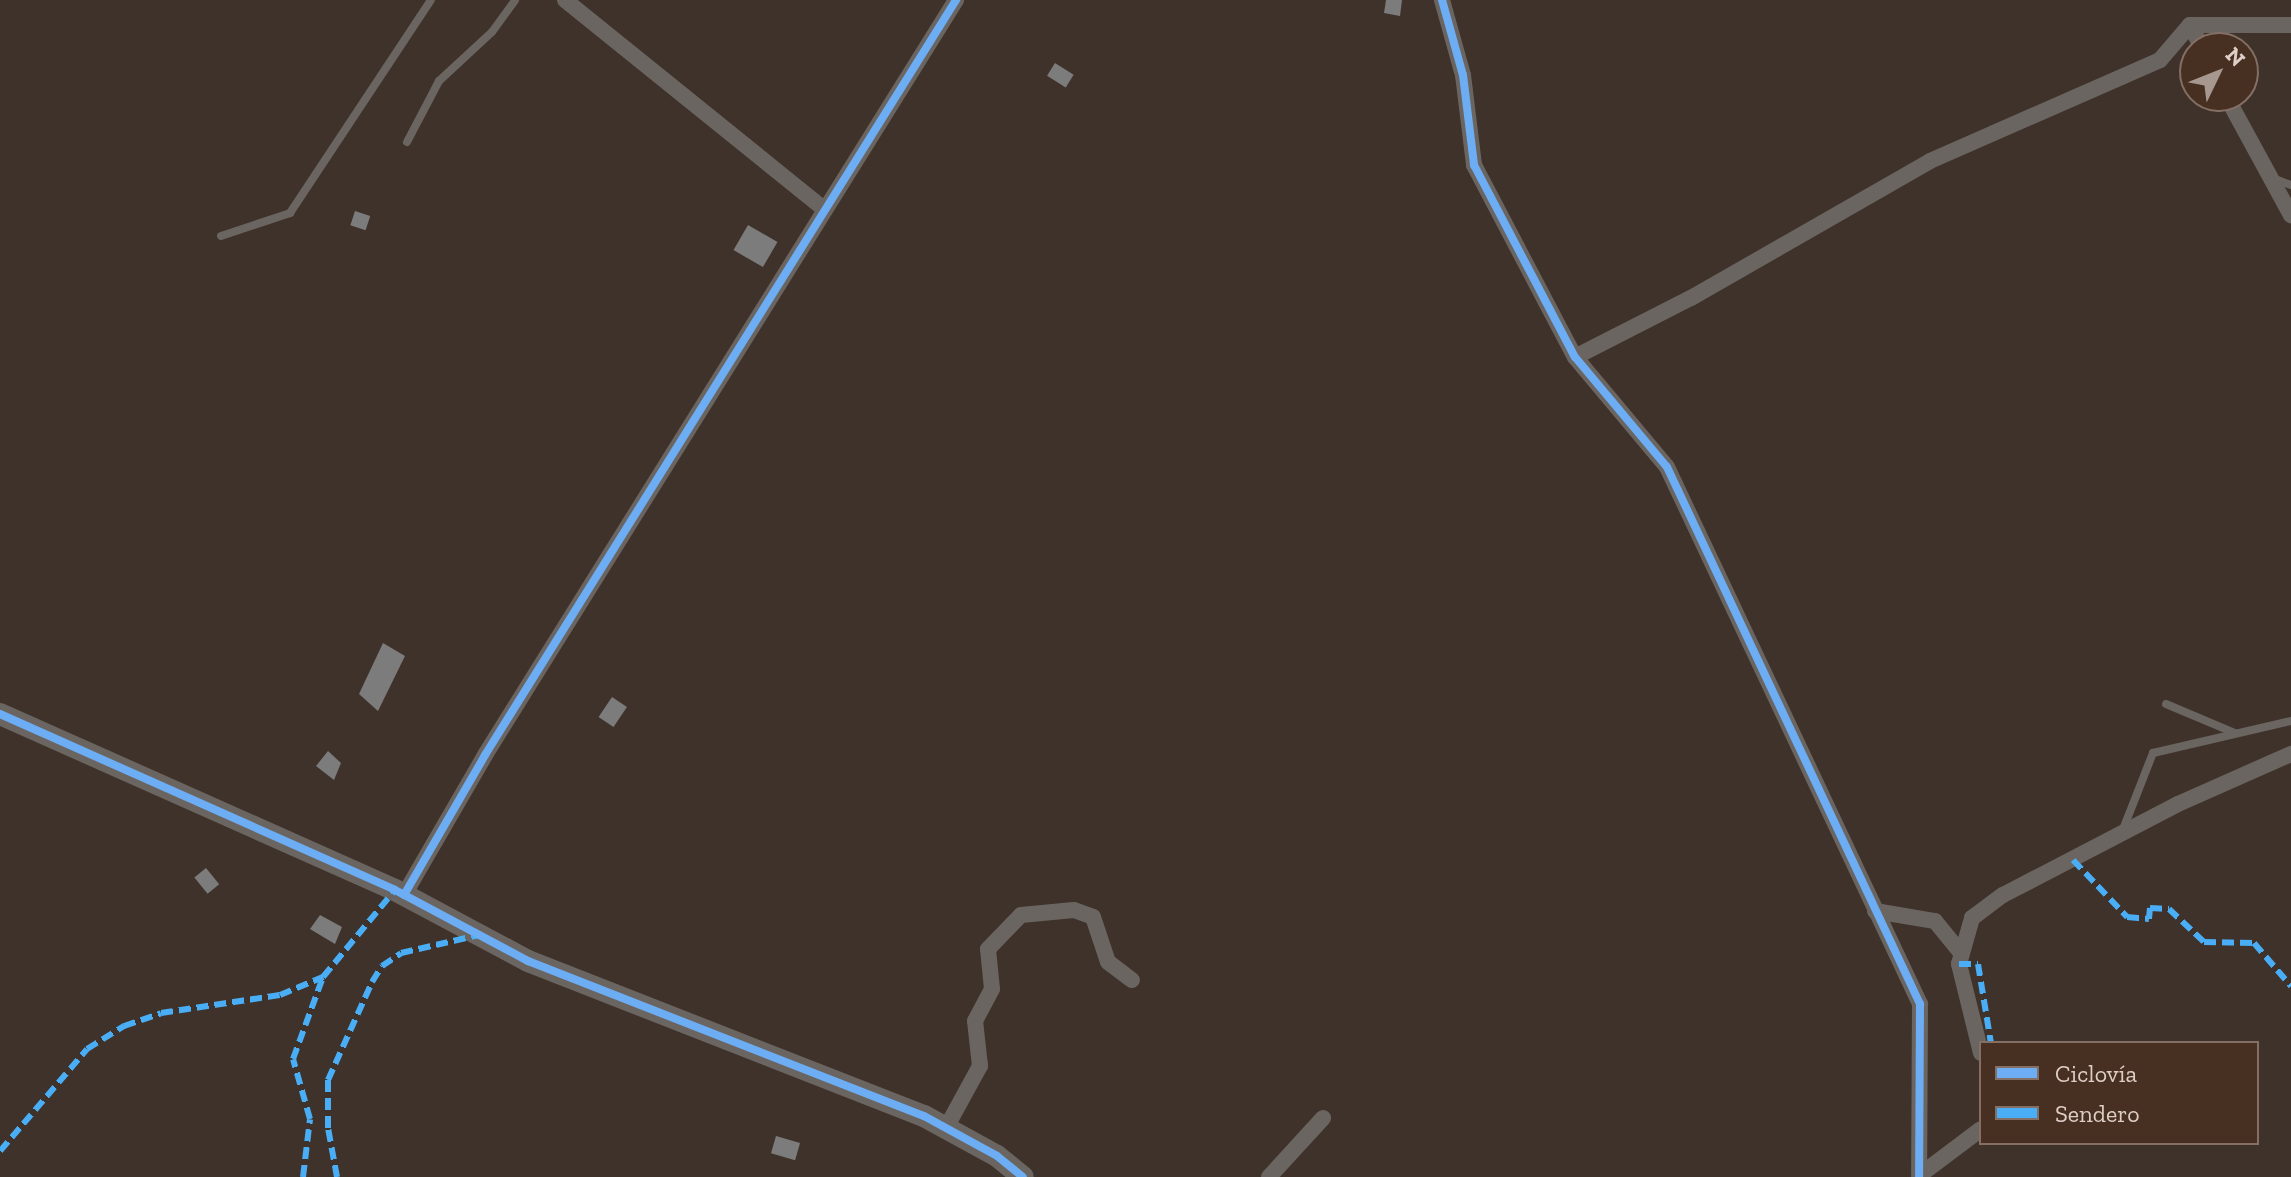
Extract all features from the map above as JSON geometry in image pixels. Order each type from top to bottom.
[{"type":"street","points":[[565,0],[823,208]]},
{"type":"street","points":[[404,895],[823,208],[956,0]]},
{"type":"street","points":[[1442,0],[1463,75],[1474,165],[1575,357],[1667,467],[1920,1004],[1920,1176]]},
{"type":"street","points":[[1575,357],[1691,298],[1930,161],[2160,60],[2190,25],[2291,25]]},
{"type":"street","points":[[2190,25],[2194,32]]},
{"type":"street","points":[[2235,112],[2291,215]]},
{"type":"street","points":[[0,714],[404,895],[595,990],[738,1047],[790,1059],[946,1128],[1023,1177]]},
{"type":"street","points":[[1961,953],[1972,918],[1993,903],[2248,770],[2291,754]]},
{"type":"street","points":[[946,1128],[980,1066],[975,1021],[992,989],[988,949],[1021,915],[1074,910],[1093,917],[1108,962],[1132,980]]},
{"type":"street","points":[[1875,911],[1935,921],[1961,953],[1979,1043]]},
{"type":"street","points":[[1269,1177],[1323,1118]]},
{"type":"street","points":[[1920,1176],[1979,1131]]},
{"type":"lane","points":[[221,236],[290,213],[431,0]]},
{"type":"lane","points":[[407,142],[439,81],[492,32],[515,0]]},
{"type":"lane","points":[[2270,178],[2291,185]]},
{"type":"lane","points":[[2166,704],[2236,733]]},
{"type":"lane","points":[[2121,835],[2153,753],[2291,721]]},
{"type":"building","points":[[1386,0],[1402,0],[1400,16],[1384,13]]},
{"type":"building","points":[[1055,63],[1074,75],[1066,87],[1047,76]]},
{"type":"building","points":[[355,211],[370,216],[366,230],[350,225]]},
{"type":"building","points":[[748,225],[777,242],[763,267],[734,250]]},
{"type":"building","points":[[383,643],[405,656],[378,711],[359,694]]},
{"type":"building","points":[[612,697],[627,707],[614,727],[599,717]]},
{"type":"building","points":[[328,751],[341,763],[334,780],[316,766]]},
{"type":"building","points":[[206,868],[219,884],[208,894],[194,877]]},
{"type":"building","points":[[320,915],[342,927],[335,944],[310,929]]},
{"type":"building","points":[[776,1136],[800,1143],[795,1160],[771,1153]]},
{"type":"marked path","points":[[2073,860],[2127,917],[2149,919],[2150,908],[2169,909],[2204,942],[2254,943],[2291,986]]},
{"type":"marked path","points":[[0,1151],[87,1049],[124,1026],[161,1013],[280,995],[323,977],[395,890]]},
{"type":"marked path","points":[[337,1177],[328,1128],[328,1080],[372,982],[382,966],[401,953],[479,935]]},
{"type":"marked path","points":[[1959,964],[1978,964],[1991,1041]]},
{"type":"marked path","points":[[303,1177],[310,1119],[293,1059],[323,977]]},
{"type":"cycle path","points":[[404,895],[485,755],[956,0]]},
{"type":"cycle path","points":[[1442,0],[1463,75],[1474,165],[1575,357],[1667,467],[1920,1004],[1919,1177]]},
{"type":"cycle path","points":[[0,714],[395,890],[528,961],[924,1116],[997,1156],[1023,1177]]}]
